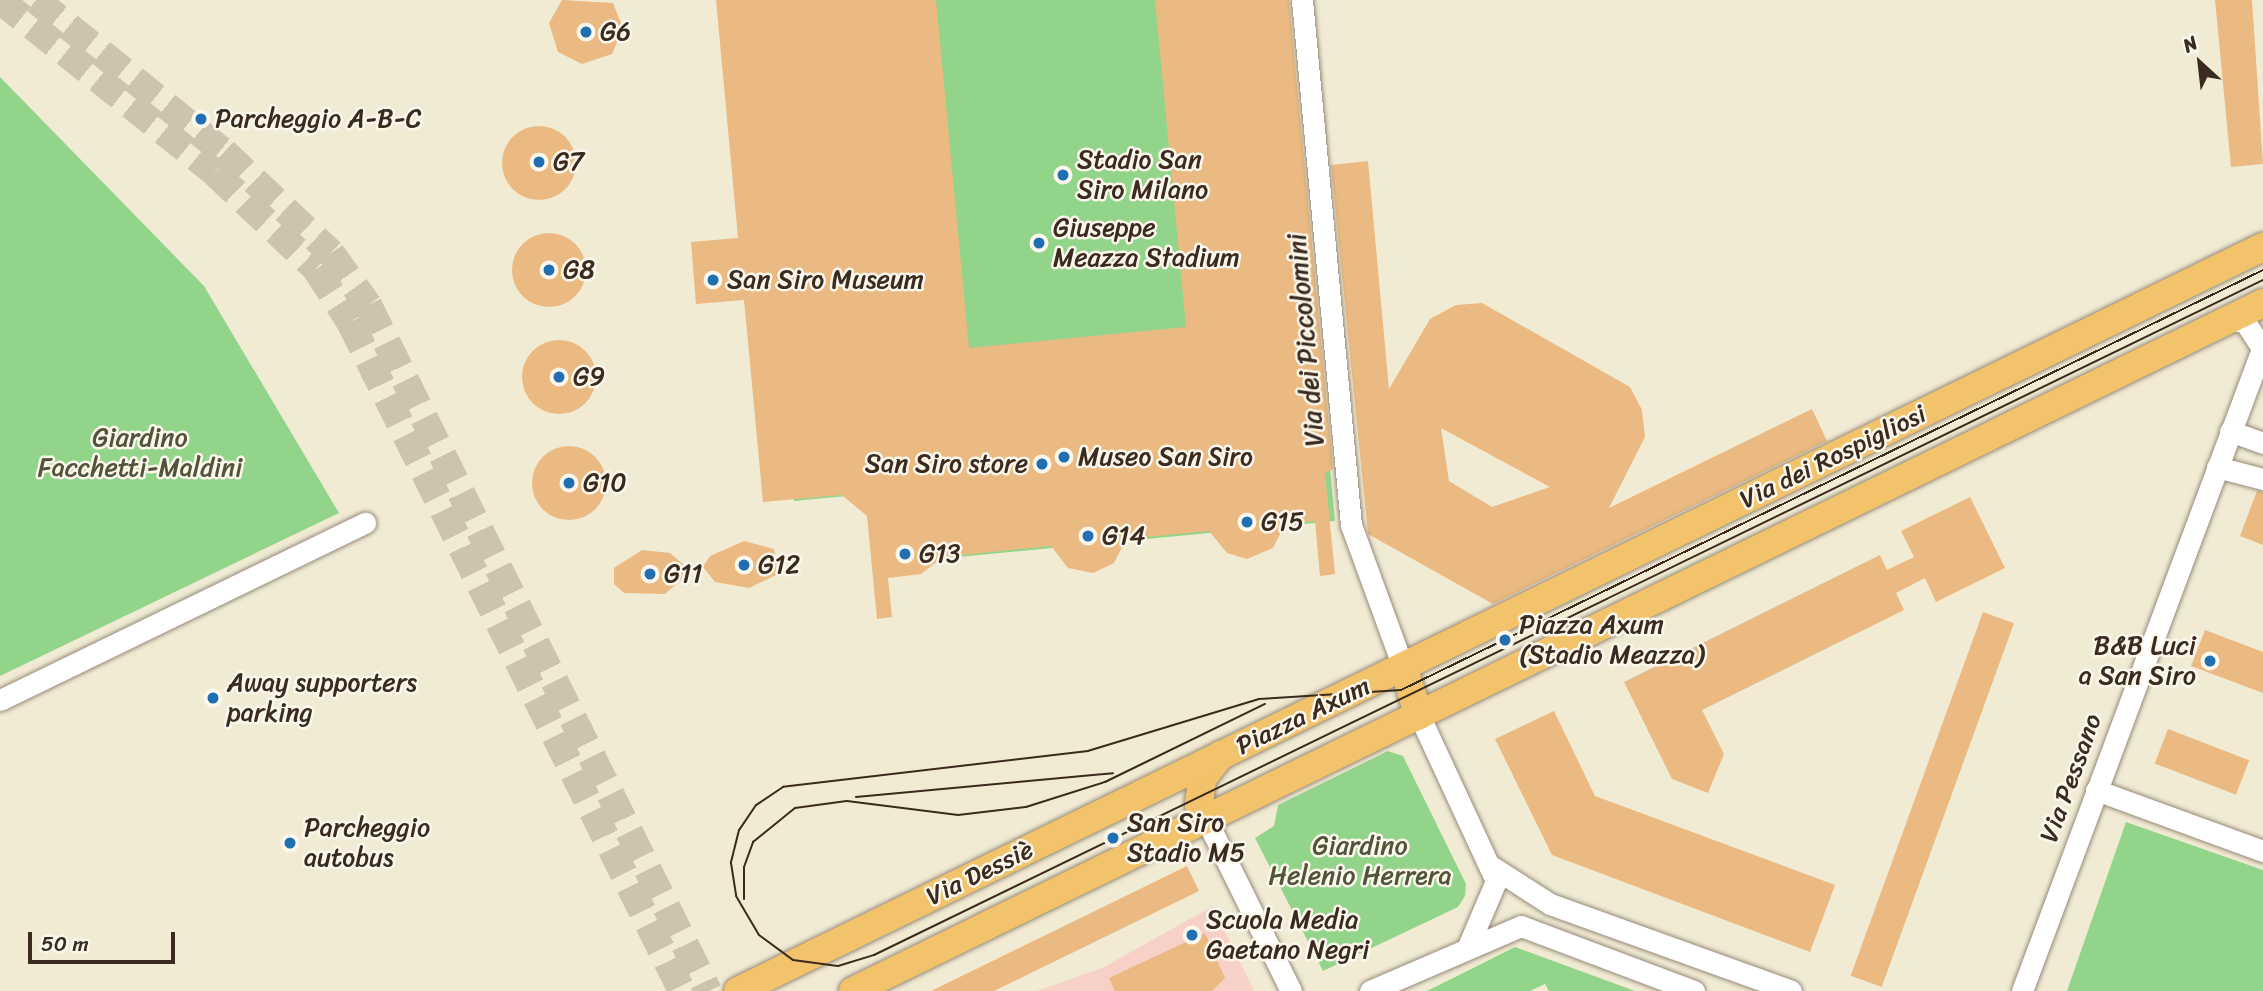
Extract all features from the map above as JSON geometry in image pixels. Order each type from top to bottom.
[{"type":"main road","name":"Via dei Rospigliosi","points":[[1403,667],[2263,247]]},
{"type":"main road","name":"Via dei Rospigliosi","points":[[1419,715],[2263,303]]},
{"type":"main road","name":"Piazza Axum","points":[[1403,667],[1419,715],[1206,819],[1199,804],[1202,779],[1221,755],[1403,667]]},
{"type":"main road","name":"Via Dessiè","points":[[738,991],[1221,755]]},
{"type":"main road","name":"Via Dessiè","points":[[853,991],[1206,819]]},
{"type":"street","name":"Via dei Piccolomini","points":[[1302,0],[1351,525],[1403,667]]},
{"type":"street","name":"Via Pessano","points":[[2022,991],[2262,347],[2245,322],[2229,320]]},
{"type":"street","points":[[2230,431],[2263,443]]},
{"type":"street","points":[[2217,467],[2263,479]]},
{"type":"street","points":[[0,700],[365,523]]},
{"type":"street","name":"Piazza Axum","points":[[1419,715],[1491,866],[1496,892],[1469,944]]},
{"type":"street","points":[[2096,790],[2263,851]]},
{"type":"street","name":"Piazza Axum","points":[[1206,819],[1291,991]]},
{"type":"street","points":[[1491,866],[1550,904],[1791,991]]},
{"type":"street","points":[[1370,991],[1401,983],[1469,944],[1521,926],[1651,983],[1694,991]]},
{"type":"shaded area","name":"Scuola Media Gaetano Negri","points":[[1213,906],[1254,991],[1037,991],[1102,968]]},
{"type":"green space","name":"Giuseppe Meazza Stadium","points":[[744,0],[1286,0],[1335,521],[906,562],[899,491],[794,501]]},
{"type":"green space","name":"Giardino Facchetti-Maldini","points":[[0,77],[204,286],[339,513],[0,676]]},
{"type":"green space","name":"Giardino Helenio Herrera","points":[[1388,751],[1403,756],[1466,884],[1465,896],[1458,907],[1323,971],[1255,838],[1274,826],[1278,805]]},
{"type":"green space","points":[[2126,822],[2263,870],[2263,991],[2067,991]]},
{"type":"green space","points":[[1515,947],[1635,991],[1549,991],[1545,984],[1530,991],[1427,991]]},
{"type":"building","name":"G6","points":[[562,0],[613,3],[623,28],[612,54],[582,64],[558,52],[549,23]]},
{"type":"building","name":"Giuseppe Meazza Stadium","points":[[716,0],[936,0],[969,348],[1186,327],[1155,0],[1289,0],[1333,469],[1325,473],[1335,574],[1320,576],[1315,521],[1285,524],[1273,548],[1247,559],[1227,553],[1209,531],[1126,539],[1114,563],[1093,573],[1068,568],[1051,546],[943,557],[921,574],[888,578],[892,617],[877,619],[867,516],[842,495],[763,502],[744,300],[696,304],[691,242],[738,238]]},
{"type":"building","points":[[2215,0],[2252,0],[2263,164],[2231,167]]},
{"type":"building","name":"G7","points":[[539,126],[553,129],[565,137],[573,149],[576,163],[573,177],[565,189],[553,197],[539,200],[525,197],[513,189],[505,177],[502,163],[505,149],[513,137],[525,129]]},
{"type":"building","points":[[1368,161],[1389,389],[1430,319],[1456,305],[1482,303],[1630,387],[1642,410],[1645,437],[1609,508],[1812,409],[1827,441],[1493,604],[1368,534],[1331,165]],"holes":[[[1441,428],[1550,487],[1492,507],[1449,481]]]},
{"type":"building","name":"G8","points":[[549,233],[563,236],[575,244],[583,256],[586,270],[583,284],[575,296],[563,304],[549,307],[535,304],[523,296],[515,284],[512,270],[515,256],[523,244],[535,236]]},
{"type":"building","name":"G9","points":[[559,340],[573,343],[585,351],[593,363],[596,377],[593,391],[585,403],[573,411],[559,414],[545,411],[533,403],[525,391],[522,377],[525,363],[533,351],[545,343]]},
{"type":"building","name":"G10","points":[[569,446],[583,449],[595,457],[603,469],[606,483],[603,497],[595,509],[583,517],[569,520],[555,517],[543,509],[535,497],[532,483],[535,469],[543,457],[555,449]]},
{"type":"building","points":[[2257,491],[2263,492],[2263,545],[2240,536]]},
{"type":"building","points":[[1970,497],[2005,568],[1936,602],[1925,578],[1896,593],[1904,610],[1702,710],[1724,754],[1708,793],[1672,779],[1624,682],[1880,555],[1887,570],[1914,557],[1901,531]]},
{"type":"building","name":"G12","points":[[744,541],[774,549],[778,574],[749,588],[715,582],[703,567],[710,556]]},
{"type":"building","name":"G11","points":[[642,550],[670,553],[691,571],[665,594],[624,593],[614,584],[614,568]]},
{"type":"building","points":[[1983,612],[2014,623],[1882,987],[1851,976]]},
{"type":"building","points":[[2205,630],[2263,652],[2263,693],[2191,666]]},
{"type":"building","points":[[1554,711],[1595,796],[1835,885],[1810,952],[1552,855],[1495,739]]},
{"type":"building","points":[[2168,729],[2249,760],[2236,795],[2155,764]]},
{"type":"building","points":[[1187,866],[1199,891],[994,991],[931,991]]},
{"type":"building","points":[[1205,933],[1225,978],[1212,991],[1115,991],[1109,978]]},
{"type":"tunnel","points":[[0,0],[215,173],[316,269],[350,322],[682,991]]},
{"type":"tunnel","points":[[36,0],[224,152],[331,253],[368,305],[708,991]]},
{"type":"tram line","points":[[2263,270],[1401,690],[1259,699],[1088,751],[783,787],[756,805],[739,830],[731,863],[736,896],[759,935],[793,960],[838,966],[874,955],[2263,280]]},
{"type":"tram line","points":[[744,899],[744,867],[753,842],[795,808],[847,801],[958,815],[1026,807],[1105,782],[1265,704]]},
{"type":"tram line","points":[[856,797],[1113,773]]},
{"type":"place","name":"G6","points":[[586,32]]},
{"type":"place","name":"Parcheggio A-B-C","points":[[201,119]]},
{"type":"place","name":"G7","points":[[539,162]]},
{"type":"place","name":"Stadio San Siro Milano","points":[[1063,175]]},
{"type":"place","name":"Giuseppe Meazza Stadium","points":[[1039,243]]},
{"type":"place","name":"G8","points":[[549,270]]},
{"type":"place","name":"San Siro Museum","points":[[713,280]]},
{"type":"place","name":"G9","points":[[559,377]]},
{"type":"place","name":"Museo San Siro","points":[[1064,457]]},
{"type":"place","name":"San Siro store","points":[[1042,464]]},
{"type":"place","name":"G10","points":[[569,483]]},
{"type":"place","name":"G15","points":[[1247,522]]},
{"type":"place","name":"G14","points":[[1088,536]]},
{"type":"place","name":"G13","points":[[905,554]]},
{"type":"place","name":"G12","points":[[744,565]]},
{"type":"place","name":"G11","points":[[650,574]]},
{"type":"place","name":"Piazza Axum (Stadio Meazza)","points":[[1505,640]]},
{"type":"place","name":"B&B Luci a San Siro","points":[[2210,661]]},
{"type":"place","name":"Away supporters parking","points":[[213,698]]},
{"type":"place","name":"San Siro Stadio M5","points":[[1113,838]]},
{"type":"place","name":"Parcheggio autobus","points":[[290,843]]},
{"type":"place","name":"Scuola Media Gaetano Negri","points":[[1192,935]]}]
